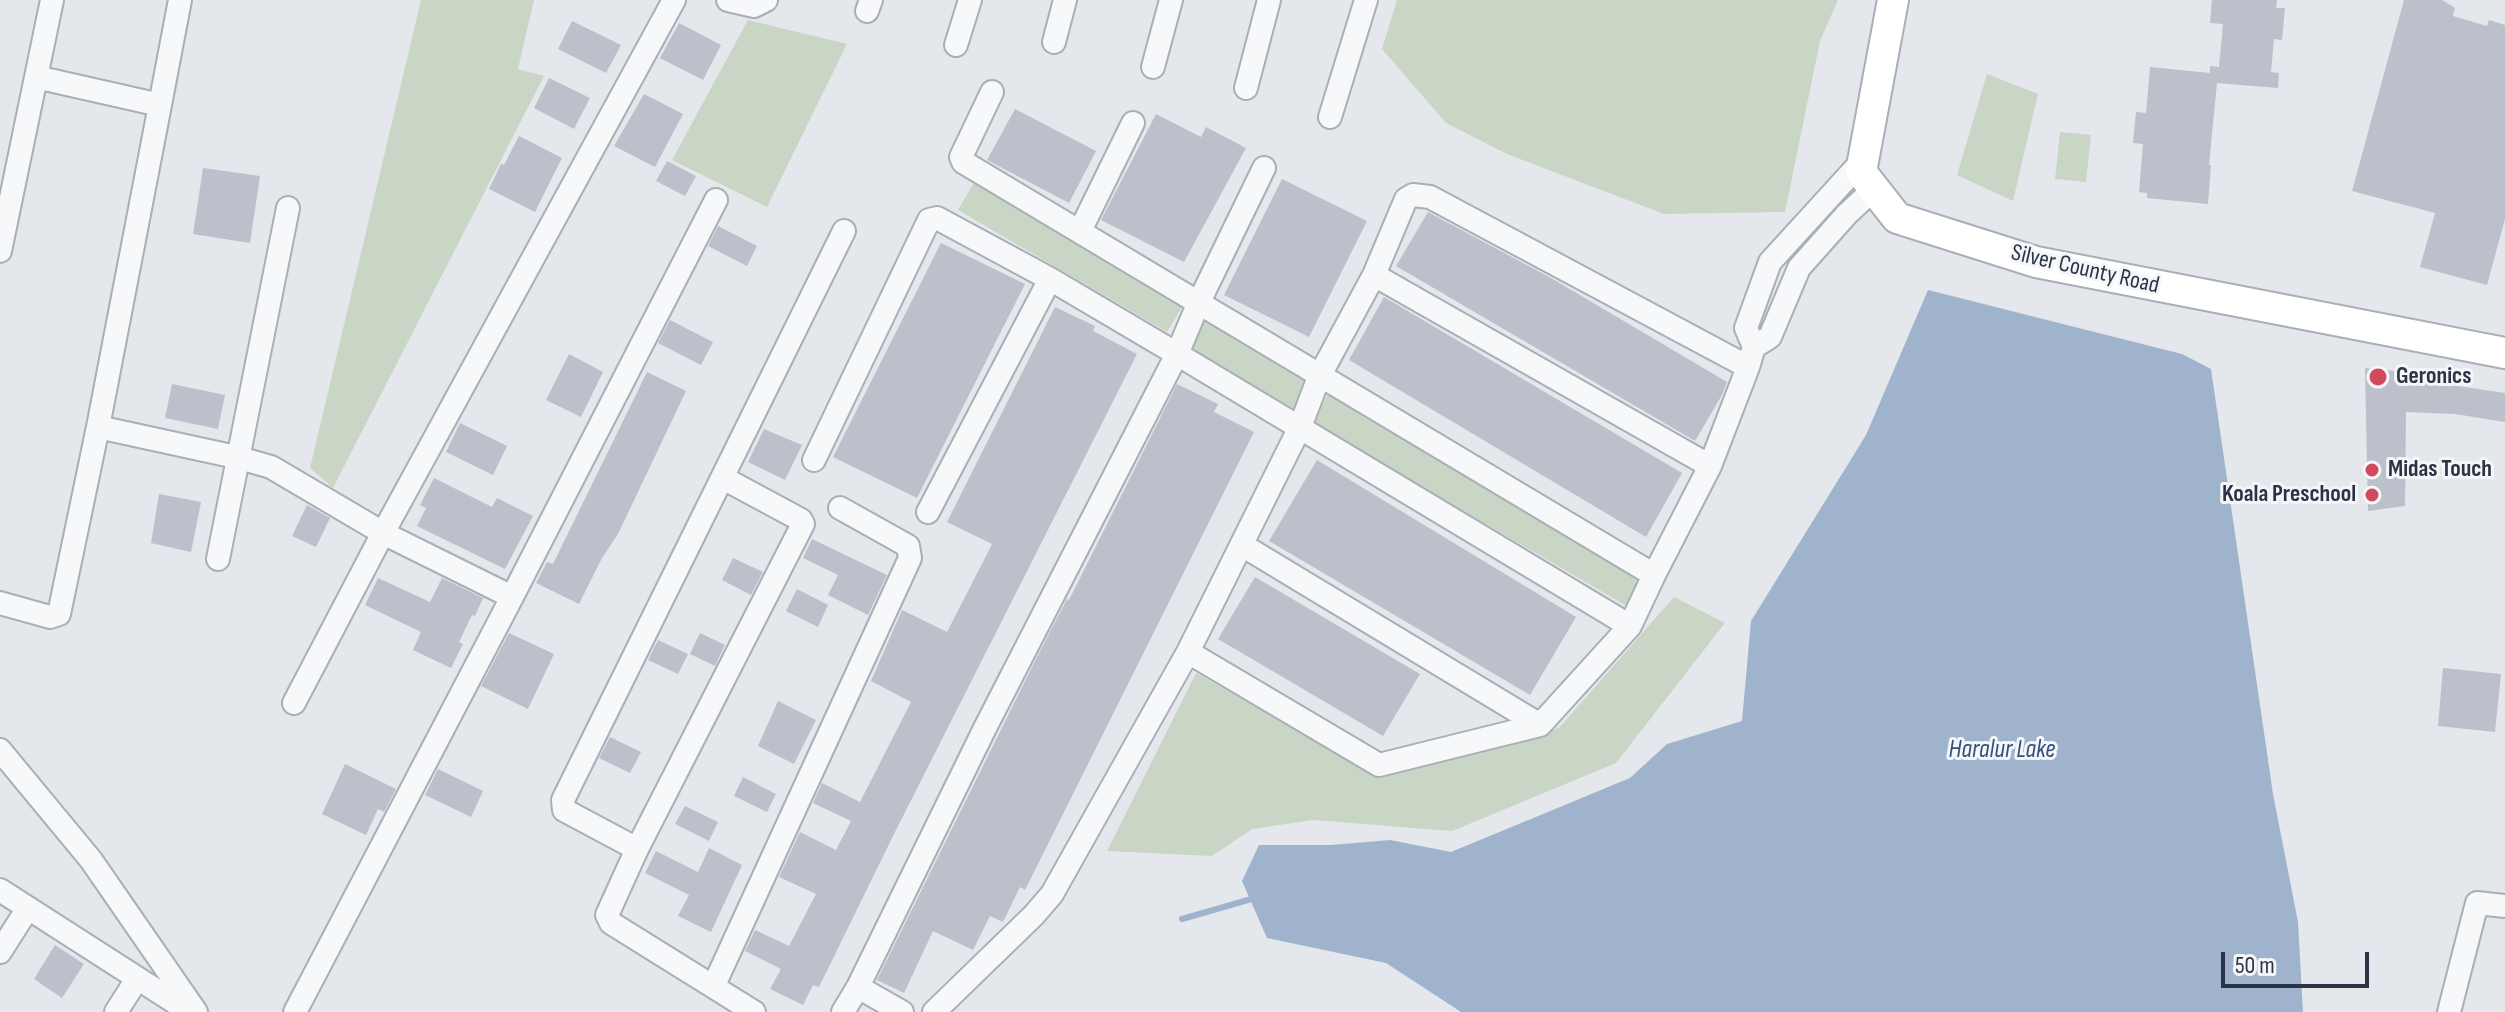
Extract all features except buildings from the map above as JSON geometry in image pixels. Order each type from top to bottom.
[{"type":"street","points":[[0,251],[52,0]]},
{"type":"street","points":[[0,603],[50,617],[59,614],[180,0]]},
{"type":"street","points":[[294,703],[383,533],[674,0]]},
{"type":"street","points":[[728,0],[754,6],[766,0]]},
{"type":"street","points":[[956,45],[970,0]]},
{"type":"street","points":[[1054,42],[1065,0]]},
{"type":"street","points":[[1153,67],[1171,0]]},
{"type":"street","points":[[1246,88],[1269,0]]},
{"type":"street","points":[[1330,117],[1366,0]]},
{"type":"street","name":"Silver County Road","points":[[1893,0],[1861,172],[1897,218],[2036,262],[2505,353]]},
{"type":"street","points":[[36,77],[160,105]]},
{"type":"street","points":[[992,92],[961,161],[1654,575]]},
{"type":"street","points":[[1080,231],[1133,123]]},
{"type":"street","points":[[1751,357],[1746,328],[1770,262],[1864,159]]},
{"type":"street","points":[[843,1012],[1177,354],[1264,168]]},
{"type":"street","points":[[1188,652],[1379,765],[1540,725],[1630,626],[1710,466],[1751,357],[1770,337],[1799,268],[1874,189]]},
{"type":"street","points":[[934,1012],[1052,894],[1188,652],[1300,427],[1319,377],[1374,275],[1406,199],[1422,195],[1751,357]]},
{"type":"street","points":[[295,1012],[716,200]]},
{"type":"street","points":[[218,559],[288,208]]},
{"type":"street","points":[[814,460],[932,217],[1050,279],[1630,626]]},
{"type":"street","points":[[637,849],[564,810],[563,800],[844,231]]},
{"type":"street","points":[[1374,275],[1710,466]]},
{"type":"street","points":[[928,512],[1050,279]]},
{"type":"street","points":[[98,427],[271,467],[383,533],[512,597]]},
{"type":"street","points":[[723,478],[801,520],[803,524],[637,849],[608,911],[608,920],[754,1012]]},
{"type":"street","points":[[714,985],[910,558],[908,546],[840,508]]},
{"type":"street","points":[[1242,545],[1540,725]]},
{"type":"street","points":[[0,750],[91,860],[193,1012]]},
{"type":"street","points":[[0,890],[193,1012]]},
{"type":"street","points":[[2449,1012],[2477,903],[2505,906]]},
{"type":"street","points":[[0,952],[28,908]]},
{"type":"street","points":[[116,1012],[137,979]]},
{"type":"street","points":[[858,987],[902,1012]]},
{"type":"green space","points":[[421,0],[534,0],[518,69],[544,76],[333,488],[310,468]]},
{"type":"green space","points":[[1397,0],[1838,0],[1820,41],[1785,212],[1664,214],[1507,154],[1446,123],[1382,49]]},
{"type":"green space","points":[[748,20],[847,44],[767,207],[672,160]]},
{"type":"green space","points":[[1987,74],[2038,94],[2013,201],[1957,175]]},
{"type":"green space","points":[[2060,132],[2091,135],[2086,182],[2055,179]]},
{"type":"green space","points":[[976,179],[1185,302],[1167,332],[958,210]]},
{"type":"green space","points":[[1203,318],[1311,381],[1294,409],[1186,346]]},
{"type":"green space","points":[[1328,394],[1647,581],[1630,608],[1311,422]]},
{"type":"green space","points":[[1674,597],[1725,623],[1616,763],[1452,831],[1313,820],[1252,829],[1212,856],[1107,851],[1196,673],[1373,773],[1559,728]]},
{"type":"water","name":"Haralur Lake","points":[[1928,290],[2182,354],[2211,369],[2273,794],[2298,922],[2303,1012],[1461,1012],[1386,963],[1267,938],[1242,881],[1259,845],[1331,845],[1390,840],[1451,852],[1630,778],[1667,744],[1742,721],[1751,621],[1866,435]]},
{"type":"waterway","points":[[1182,919],[1255,898]]},
{"type":"place","name":"Geronics","points":[[2378,377]]},
{"type":"place","name":"Midas Touch","points":[[2372,470]]},
{"type":"place","name":"Koala Preschool","points":[[2372,495]]}]
